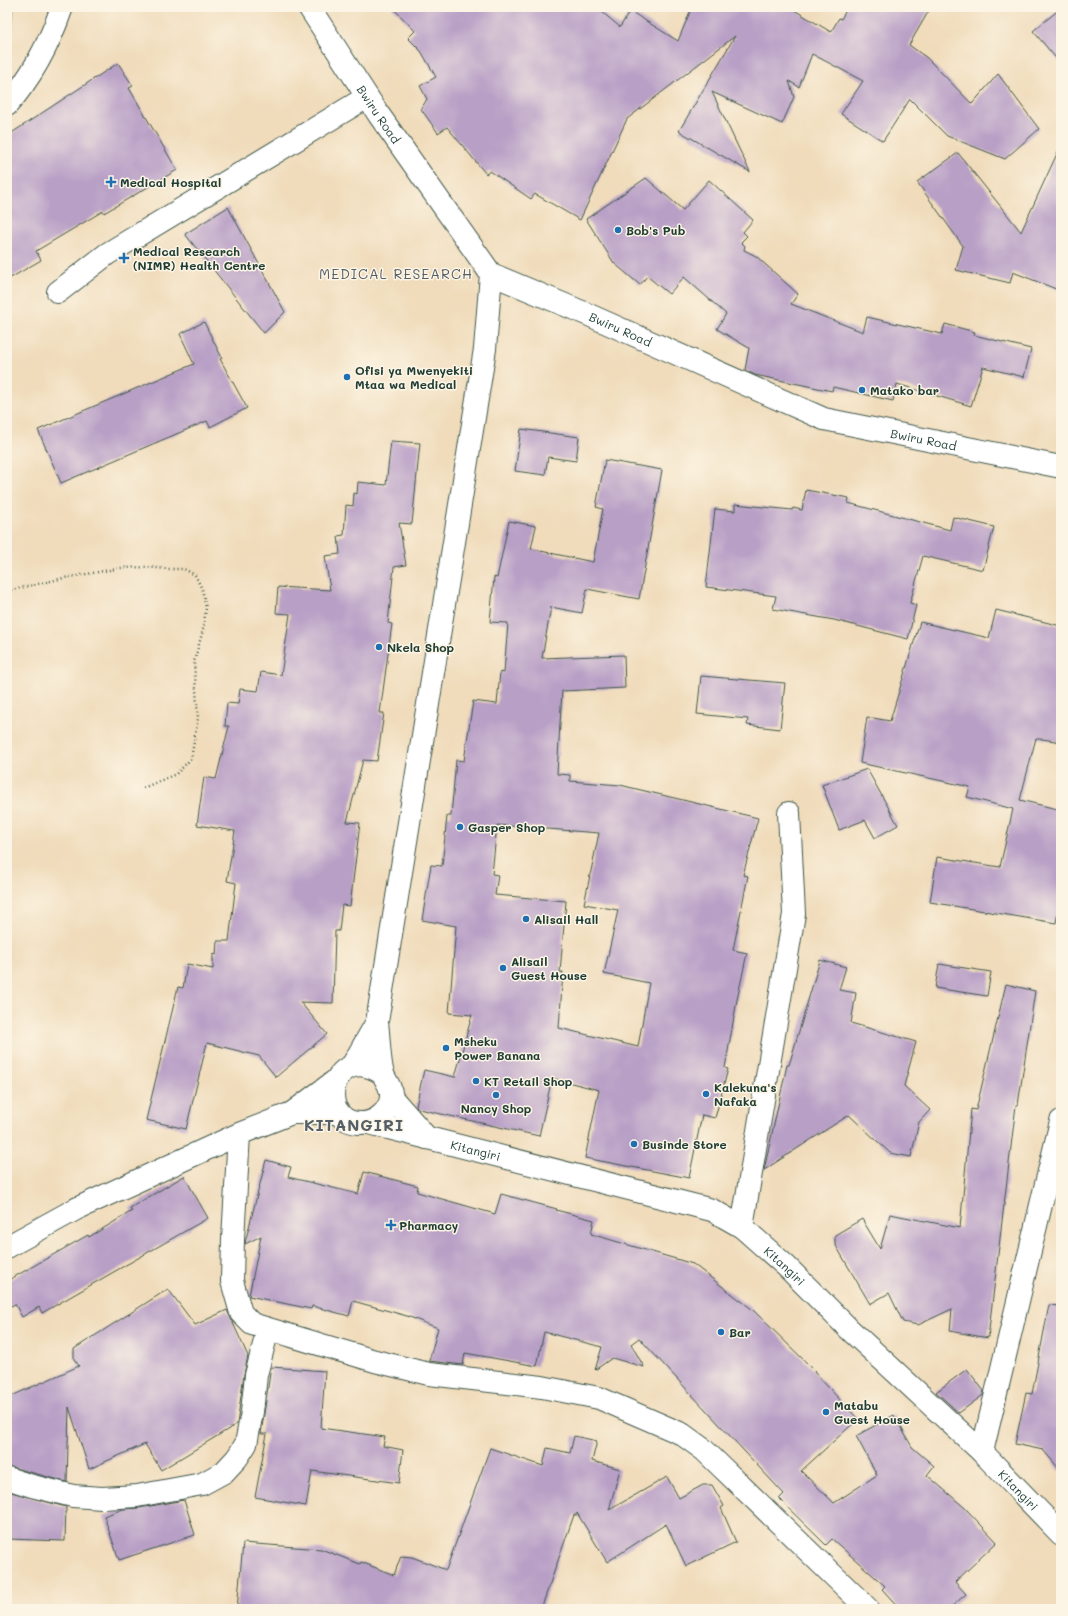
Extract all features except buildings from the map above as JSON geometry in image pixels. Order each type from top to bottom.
[{"type":"main road","points":[[7,105],[32,71],[53,33],[62,7]]},
{"type":"main road","name":"Bwiru Road","points":[[309,7],[367,97],[491,274],[589,315],[824,419],[1061,467]]},
{"type":"main road","points":[[58,292],[107,254],[367,97]]},
{"type":"main road","points":[[335,1081],[332,1092],[334,1103],[338,1113],[347,1120],[358,1123],[369,1123],[380,1117],[387,1108],[391,1097],[390,1085],[384,1074],[377,1022],[484,349],[491,274]]},
{"type":"main road","points":[[742,1227],[794,914],[789,813]]},
{"type":"main road","points":[[352,1066],[377,1022]]},
{"type":"main road","points":[[7,1247],[76,1209],[239,1134],[292,1113],[335,1081],[342,1072],[352,1066],[363,1065],[374,1068],[384,1074]]},
{"type":"main road","points":[[391,1097],[427,1138]]},
{"type":"main road","points":[[292,1113],[338,1113]]},
{"type":"main road","points":[[982,1452],[1061,1121]]},
{"type":"main road","name":"Kitangiri","points":[[369,1123],[712,1210],[742,1227],[787,1267],[849,1329],[982,1452],[1061,1534]]},
{"type":"main road","points":[[239,1134],[232,1239],[232,1280],[242,1313],[252,1324],[375,1361],[429,1374],[542,1387],[599,1398],[676,1431],[704,1450],[868,1609]]},
{"type":"main road","points":[[7,1478],[73,1496],[102,1498],[137,1496],[202,1484],[224,1472],[238,1458],[246,1444],[252,1412],[256,1375],[268,1329]]},
{"type":"path","points":[[7,591],[64,578],[121,568],[145,567],[184,569],[195,575],[202,589],[206,608],[203,630],[194,662],[198,718],[191,758],[176,774],[143,788]]},
{"type":"green space","points":[[7,7],[14,7],[10,49],[7,53]]},
{"type":"place","name":"Medical Hospital","points":[[111,182]]},
{"type":"place","name":"Bob's Pub","points":[[618,230]]},
{"type":"place","name":"Medical Research (NIMR) Health Centre","points":[[124,258]]},
{"type":"place","name":"Ofisi ya Mwenyekiti Mtaa wa Medical","points":[[347,377]]},
{"type":"place","name":"Matako bar","points":[[862,390]]},
{"type":"place","name":"Nkela Shop","points":[[379,647]]},
{"type":"place","name":"Gasper Shop","points":[[460,827]]},
{"type":"place","name":"Alisail Hall","points":[[526,919]]},
{"type":"place","name":"Alisail Guest House","points":[[503,968]]},
{"type":"place","name":"Msheku Power Banana","points":[[446,1048]]},
{"type":"place","name":"KT Retail Shop","points":[[476,1081]]},
{"type":"place","name":"Kalekuna's Nafaka","points":[[706,1094]]},
{"type":"place","name":"Nancy Shop","points":[[496,1095]]},
{"type":"place","name":"Businde Store","points":[[634,1144]]},
{"type":"place","name":"Pharmacy","points":[[391,1225]]},
{"type":"place","name":"Bar","points":[[721,1332]]},
{"type":"place","name":"Matabu Guest House","points":[[826,1412]]},
{"type":"district","name":"MEDICAL RESEARCH","points":[[396,273]]},
{"type":"district","name":"KITANGIRI","points":[[354,1124]]}]
